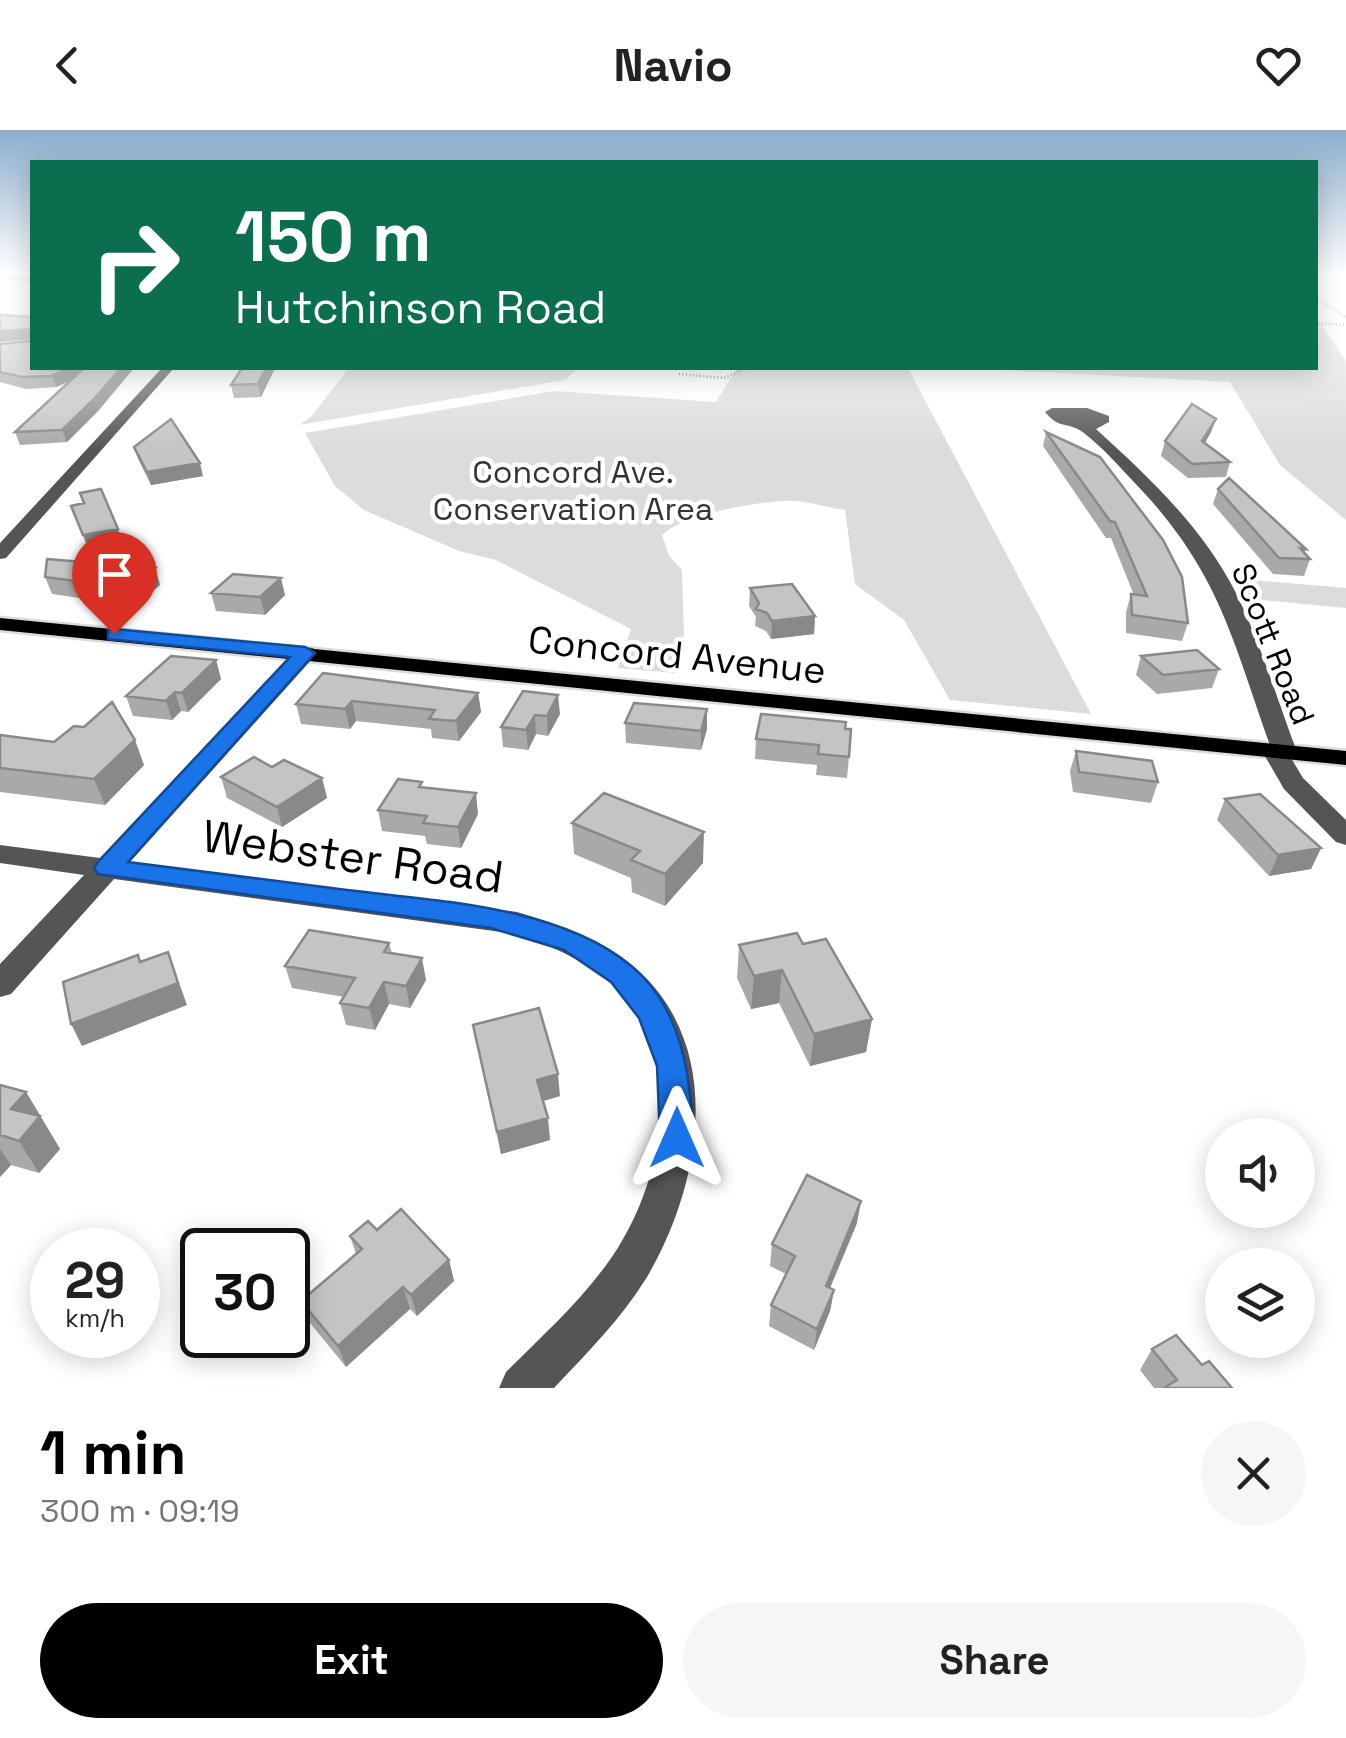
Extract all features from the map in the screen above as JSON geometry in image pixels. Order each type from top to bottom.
[{"type":"main road","name":"Concord Avenue","points":[[0,624],[1346,758]]},
{"type":"street","points":[[0,554],[166,370]]},
{"type":"street","name":"Scott Road","points":[[1085,426],[1154,493],[1213,569],[1232,607],[1279,752],[1300,792],[1346,836]]},
{"type":"street","points":[[0,985],[305,653]]},
{"type":"street","name":"Webster Road","points":[[0,854],[517,923],[591,952],[635,986],[661,1030],[676,1083],[677,1138],[668,1182],[648,1234],[616,1286],[522,1388]]},
{"type":"path","points":[[680,374],[721,378],[745,370]]},
{"type":"green space","points":[[1318,332],[1326,332],[1346,361],[1346,520],[1280,465],[1230,382],[1003,370],[1318,370]]},
{"type":"green space","name":"Concord Ave. Conservation Area","points":[[347,370],[576,370],[565,380],[299,425],[311,417]]},
{"type":"green space","name":"Concord Ave. Conservation Area","points":[[736,370],[909,370],[1091,714],[950,700],[904,620],[855,584],[845,510],[798,501],[720,511],[686,521],[662,535],[669,556],[682,570],[684,635],[675,673],[618,668],[631,629],[496,560],[459,551],[364,510],[335,486],[305,433],[554,391],[716,402]]},
{"type":"green space","points":[[1240,579],[1346,588],[1346,608],[1251,599]]},
{"type":"building","points":[[30,335],[30,370],[65,370],[52,376],[22,377],[0,372],[0,344],[29,341]]},
{"type":"building","points":[[82,370],[119,370],[62,430],[15,432]]},
{"type":"building","points":[[241,370],[265,370],[258,384],[231,385]]},
{"type":"building","points":[[1192,404],[1216,419],[1202,441],[1230,462],[1192,464],[1165,441]]},
{"type":"building","points":[[171,419],[200,463],[147,472],[134,447]]},
{"type":"building","points":[[1046,432],[1100,457],[1163,540],[1182,577],[1188,623],[1132,615],[1131,594],[1147,596],[1115,522],[1110,521]]},
{"type":"building","points":[[1229,478],[1306,549],[1300,548],[1310,559],[1279,558],[1218,489]]},
{"type":"building","points":[[101,489],[118,529],[83,535],[71,506],[84,503],[80,493]]},
{"type":"building","points":[[47,559],[155,568],[128,588],[45,577]]},
{"type":"building","points":[[233,574],[281,578],[260,597],[211,593]]},
{"type":"building","points":[[792,584],[815,616],[772,621],[767,613],[756,609],[759,603],[750,588]]},
{"type":"building","points":[[1197,650],[1219,669],[1163,675],[1141,656]]},
{"type":"building","points":[[171,656],[216,660],[182,693],[175,692],[166,701],[126,696]]},
{"type":"building","points":[[323,673],[478,693],[456,721],[429,719],[435,710],[352,701],[345,709],[296,704]]},
{"type":"building","points":[[523,691],[558,695],[547,716],[535,715],[526,730],[501,727]]},
{"type":"building","points":[[112,702],[135,740],[94,779],[0,768],[0,735],[54,742],[74,726],[84,727]]},
{"type":"building","points":[[634,703],[707,709],[701,731],[625,723]]},
{"type":"building","points":[[761,714],[846,722],[845,729],[851,729],[849,757],[818,754],[819,745],[756,739]]},
{"type":"building","points":[[1076,751],[1152,761],[1158,782],[1079,772]]},
{"type":"building","points":[[254,757],[272,767],[284,760],[322,778],[277,807],[221,777]]},
{"type":"building","points":[[398,779],[422,782],[419,787],[476,793],[458,827],[423,823],[427,816],[378,810]]},
{"type":"building","points":[[604,793],[704,832],[665,874],[631,860],[640,851],[572,823]]},
{"type":"building","points":[[1260,794],[1321,848],[1278,855],[1225,799]]},
{"type":"building","points":[[309,930],[389,943],[384,952],[422,958],[406,986],[384,982],[369,1008],[340,1003],[355,978],[285,966]]},
{"type":"building","points":[[797,933],[803,944],[826,939],[872,1019],[814,1034],[782,970],[754,976],[739,945]]},
{"type":"building","points":[[168,952],[178,983],[71,1024],[63,982],[138,955],[140,962]]},
{"type":"building","points":[[539,1008],[558,1074],[537,1080],[548,1118],[497,1132],[473,1025]]},
{"type":"building","points":[[0,1085],[26,1092],[11,1109],[40,1116],[19,1141],[0,1135]]},
{"type":"building","points":[[807,1175],[861,1201],[826,1286],[834,1290],[817,1329],[771,1305],[795,1256],[772,1244]]},
{"type":"building","points":[[401,1209],[449,1260],[411,1295],[403,1287],[338,1346],[310,1312],[310,1293],[362,1249],[350,1236],[368,1221],[377,1230]]},
{"type":"building","points":[[1176,1335],[1202,1365],[1209,1361],[1232,1388],[1164,1388],[1177,1380],[1152,1349]]},
{"type":"route","points":[[114,634],[305,653],[107,868],[491,918],[574,943],[607,962],[635,986],[661,1030],[673,1066],[678,1100],[677,1138]]}]
